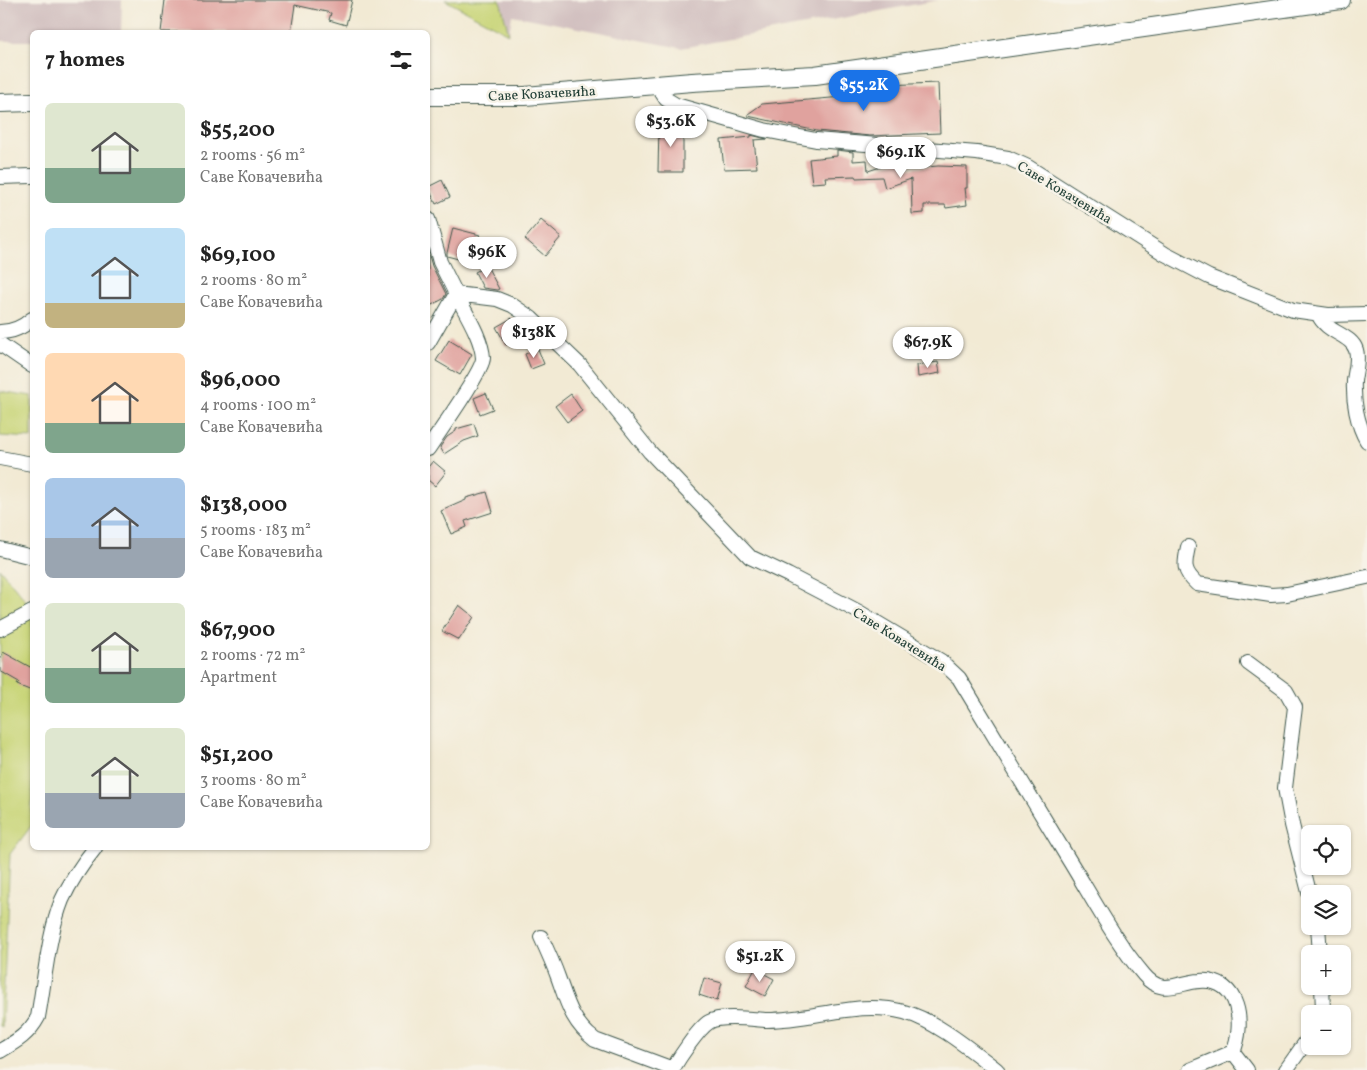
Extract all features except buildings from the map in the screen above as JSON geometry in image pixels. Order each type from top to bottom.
[{"type":"main road","name":"Саве Ковачевића","points":[[430,96],[525,96],[816,75],[1341,0]]},
{"type":"main road","points":[[0,103],[30,102]]},
{"type":"street","name":"Саве Ковачевића","points":[[657,85],[666,99],[676,105],[764,130],[816,140],[977,153],[1008,158],[1028,168],[1165,254],[1209,277],[1293,310],[1318,314],[1367,314]]},
{"type":"street","points":[[0,177],[30,176]]},
{"type":"street","points":[[430,226],[440,262],[480,342],[483,360],[474,379],[430,446]]},
{"type":"street","name":"Саве Ковачевића","points":[[456,294],[497,299],[512,305],[531,318],[580,365],[650,452],[750,557],[866,617],[941,661],[959,678],[1111,929],[1145,977],[1161,987],[1176,987],[1200,981],[1215,983],[1225,988],[1232,997],[1238,1007],[1239,1016],[1239,1030],[1233,1052]]},
{"type":"street","points":[[430,340],[456,294]]},
{"type":"street","points":[[1318,314],[1321,322],[1352,342],[1355,347],[1357,353],[1354,384],[1356,412],[1361,430],[1367,441]]},
{"type":"street","points":[[0,332],[7,332],[25,326],[30,321]]},
{"type":"street","points":[[0,344],[30,365]]},
{"type":"street","points":[[0,458],[30,464]]},
{"type":"street","points":[[1188,547],[1185,562],[1186,570],[1197,584],[1271,595],[1287,594],[1367,577]]},
{"type":"street","points":[[0,549],[30,556]]},
{"type":"street","points":[[0,629],[30,613]]},
{"type":"street","points":[[1248,663],[1286,691],[1295,707],[1285,788],[1307,885]]},
{"type":"street","points":[[0,1051],[16,1042],[32,1028],[38,1017],[53,927],[62,899],[94,850]]},
{"type":"street","points":[[541,937],[568,1008],[585,1033],[595,1040],[672,1069],[700,1030],[709,1021],[720,1018],[796,1019],[832,1011],[885,1008],[919,1017],[944,1032],[997,1070]]},
{"type":"street","points":[[1286,1070],[1301,1049]]},
{"type":"street","points":[[1190,1070],[1233,1052],[1247,1070]]},
{"type":"shaded area","points":[[0,0],[122,0],[121,30],[30,30],[30,41],[0,41]]},
{"type":"shaded area","points":[[500,0],[939,0],[681,48],[512,15],[509,34]]},
{"type":"green space","points":[[445,0],[500,0],[509,34]]},
{"type":"green space","points":[[0,391],[30,396],[30,438],[0,436]]},
{"type":"green space","points":[[0,569],[30,606],[30,828],[10,854],[2,1027],[0,1026]]}]
